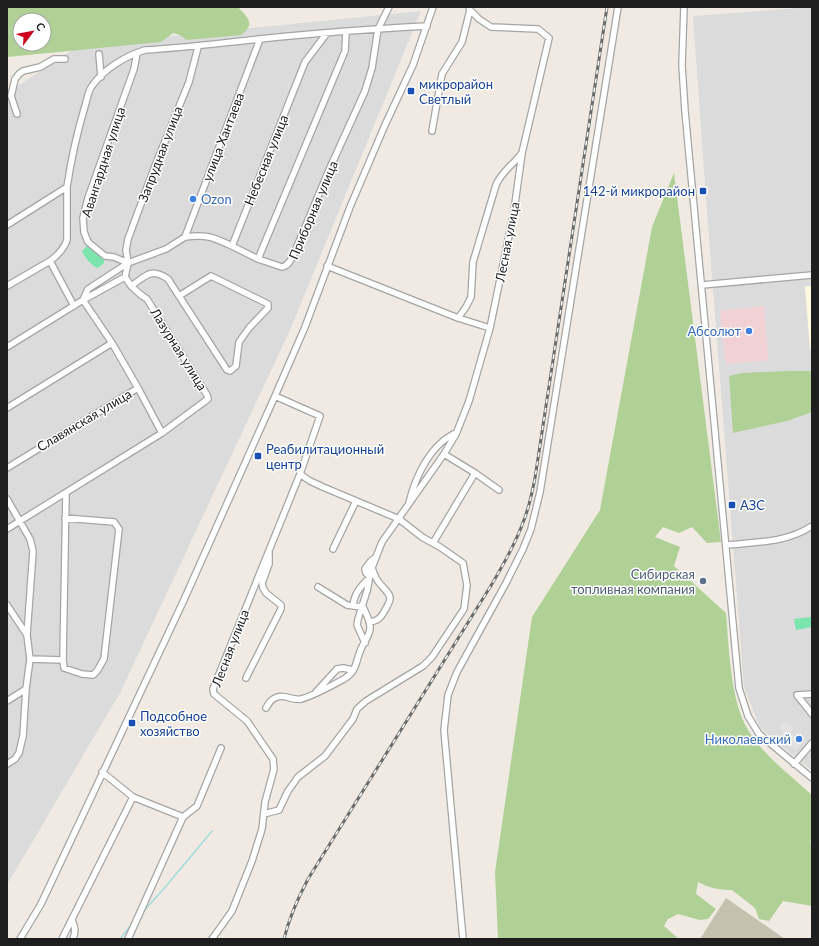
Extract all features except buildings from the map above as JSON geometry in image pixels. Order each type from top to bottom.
[{"type":"street","points":[[378,29],[389,7]]},
{"type":"street","points":[[20,939],[41,904],[183,602],[275,396],[305,327],[350,207],[382,132],[413,66],[433,7]]},
{"type":"street","points":[[463,939],[444,730],[448,695],[457,672],[523,549],[533,522],[541,484],[618,7]]},
{"type":"street","points":[[684,7],[682,65],[685,111],[739,688],[748,716],[759,734],[812,778]]},
{"type":"street","points":[[432,131],[442,74],[462,42],[470,9]]},
{"type":"street","name":"Лесная улица","points":[[365,643],[358,625],[369,577],[382,542],[444,454],[458,431],[470,401],[490,328],[514,211],[522,153],[549,38],[538,29],[491,27],[478,19],[470,9]]},
{"type":"street","points":[[7,286],[60,254],[65,245],[67,240],[67,187],[71,160],[91,87],[120,61],[144,50],[198,47],[260,39],[427,26]]},
{"type":"street","name":"Приборная улица","points":[[258,259],[282,268],[289,264],[365,91],[372,68],[378,29]]},
{"type":"street","points":[[83,300],[88,289],[128,262],[166,249],[185,236],[201,235],[215,238],[258,259],[345,50],[346,32]]},
{"type":"street","name":"Небесная улица","points":[[232,246],[305,62],[327,33]]},
{"type":"street","name":"улица Хантаева","points":[[185,236],[260,39]]},
{"type":"street","name":"Запрудная улица","points":[[128,262],[126,250],[128,239],[188,82],[198,47]]},
{"type":"street","name":"Авангардная улица","points":[[128,262],[114,257],[105,256],[88,242],[84,232],[83,218],[88,198],[134,69],[137,53]]},
{"type":"street","points":[[99,54],[101,77]]},
{"type":"street","points":[[17,114],[11,96],[15,79],[19,74],[23,71],[40,67],[54,59],[65,59]]},
{"type":"street","points":[[458,318],[471,297],[473,262],[499,176],[514,163],[522,153]]},
{"type":"street","points":[[7,225],[67,187]]},
{"type":"street","points":[[50,261],[74,306]]},
{"type":"street","points":[[7,347],[83,300],[125,277],[128,262]]},
{"type":"street","points":[[327,266],[458,318],[490,328]]},
{"type":"street","points":[[131,286],[154,272],[161,274],[168,279],[179,296],[227,370],[230,370],[236,366],[239,342],[249,328],[268,308],[268,304],[211,276],[179,296]]},
{"type":"street","points":[[702,284],[812,275]]},
{"type":"street","name":"Лазурная улица","points":[[7,529],[162,433],[208,399],[207,394],[147,299],[139,295],[125,277]]},
{"type":"street","name":"Славянская улица","points":[[7,468],[138,388],[112,343],[83,300]]},
{"type":"street","points":[[7,408],[112,343]]},
{"type":"street","points":[[138,388],[162,433]]},
{"type":"street","name":"Лесная улица","points":[[212,939],[232,911],[252,861],[262,829],[265,802],[274,769],[273,759],[247,721],[214,694],[213,689],[300,474],[320,416],[275,396]]},
{"type":"street","points":[[407,508],[412,490],[428,458],[442,442],[458,431]]},
{"type":"street","points":[[444,454],[499,490]]},
{"type":"street","points":[[433,543],[475,473]]},
{"type":"street","points":[[264,814],[279,810],[288,791],[298,777],[325,756],[366,700],[423,666],[432,657],[464,609],[467,586],[463,563],[422,537],[399,519],[323,488],[300,474]]},
{"type":"street","points":[[66,493],[62,660],[64,668],[82,674],[93,675],[104,659],[119,529],[114,522],[66,518]]},
{"type":"street","points":[[7,499],[30,539],[32,551],[27,635],[30,659],[26,689],[23,736],[19,753],[15,759],[7,764]]},
{"type":"street","points":[[333,549],[356,501]]},
{"type":"street","points":[[726,545],[772,541],[803,532],[812,526]]},
{"type":"street","points":[[246,678],[281,609],[281,605],[262,588],[262,583],[269,564],[269,549]]},
{"type":"street","points":[[353,606],[356,592],[369,577],[365,569],[376,557]]},
{"type":"street","points":[[369,622],[377,621],[380,618],[389,603],[390,595],[376,578],[372,568]]},
{"type":"street","points":[[266,708],[271,700],[278,696],[285,696],[293,700],[302,698],[344,679],[350,676],[356,666],[360,652],[369,634],[369,622],[362,606],[353,606],[342,602],[318,587]]},
{"type":"street","points":[[7,605],[27,635]]},
{"type":"street","points":[[30,659],[62,660]]},
{"type":"street","points":[[316,692],[337,669],[343,668],[353,670]]},
{"type":"street","points":[[7,701],[26,689]]},
{"type":"street","points":[[812,694],[797,695],[812,714]]},
{"type":"street","points":[[794,764],[812,743]]},
{"type":"street","points":[[128,939],[183,817],[197,806],[221,748]]},
{"type":"street","points":[[102,772],[133,797],[183,817]]},
{"type":"street","points":[[62,939],[133,797]]},
{"type":"street","points":[[72,920],[76,932],[73,939]]},
{"type":"shaded area","name":"142-й микрорайон","points":[[812,7],[812,771],[760,728],[744,687],[693,16]]},
{"type":"shaded area","points":[[421,11],[290,330],[121,691],[7,885],[7,93],[80,45]]},
{"type":"shaded area","points":[[805,286],[812,286],[812,349],[810,350]]},
{"type":"shaded area","points":[[764,306],[768,360],[726,364],[720,311]]},
{"type":"shaded area","points":[[785,721],[794,728],[790,733],[802,743],[796,751],[780,738],[784,732],[779,728]]},
{"type":"shaded area","points":[[726,898],[785,939],[700,939]]},
{"type":"green space","points":[[7,7],[238,7],[249,21],[248,28],[241,35],[187,40],[180,35],[173,33],[161,42],[7,57]]},
{"type":"green space","points":[[674,173],[721,542],[707,543],[692,527],[679,533],[663,527],[655,537],[680,547],[674,566],[726,613],[731,673],[737,704],[742,718],[748,730],[761,748],[812,795],[812,839],[810,842],[812,844],[812,906],[783,901],[769,921],[759,919],[755,908],[732,890],[714,888],[698,882],[696,894],[716,909],[708,919],[700,920],[678,914],[668,919],[664,926],[679,939],[498,939],[495,872],[532,617],[600,510],[652,227]]},
{"type":"green space","points":[[87,246],[90,246],[104,260],[104,263],[98,268],[86,258],[82,251]]},
{"type":"green space","points":[[812,371],[812,412],[787,421],[733,433],[729,376],[742,373]]},
{"type":"green space","points":[[811,617],[812,627],[796,630],[794,619]]},
{"type":"waterway","points":[[143,912],[212,831]]},
{"type":"waterway","points":[[120,939],[132,924]]},
{"type":"railway","points":[[284,939],[288,923],[308,879],[492,584],[512,547],[525,518],[535,478],[607,7]]},
{"type":"place","name":"микрорайон Светлый","points":[[411,91]]},
{"type":"place","name":"142-й микрорайон","points":[[703,191]]},
{"type":"place","name":"Ozon","points":[[193,199]]},
{"type":"place","name":"Абсолют","points":[[749,331]]},
{"type":"place","name":"Реабилитационный центр","points":[[258,456]]},
{"type":"place","name":"АЗС","points":[[732,505]]},
{"type":"place","name":"Сибирская топливная компания","points":[[703,581]]},
{"type":"place","name":"Подсобное хозяйство","points":[[132,723]]},
{"type":"place","name":"Николаевский","points":[[799,739]]}]
